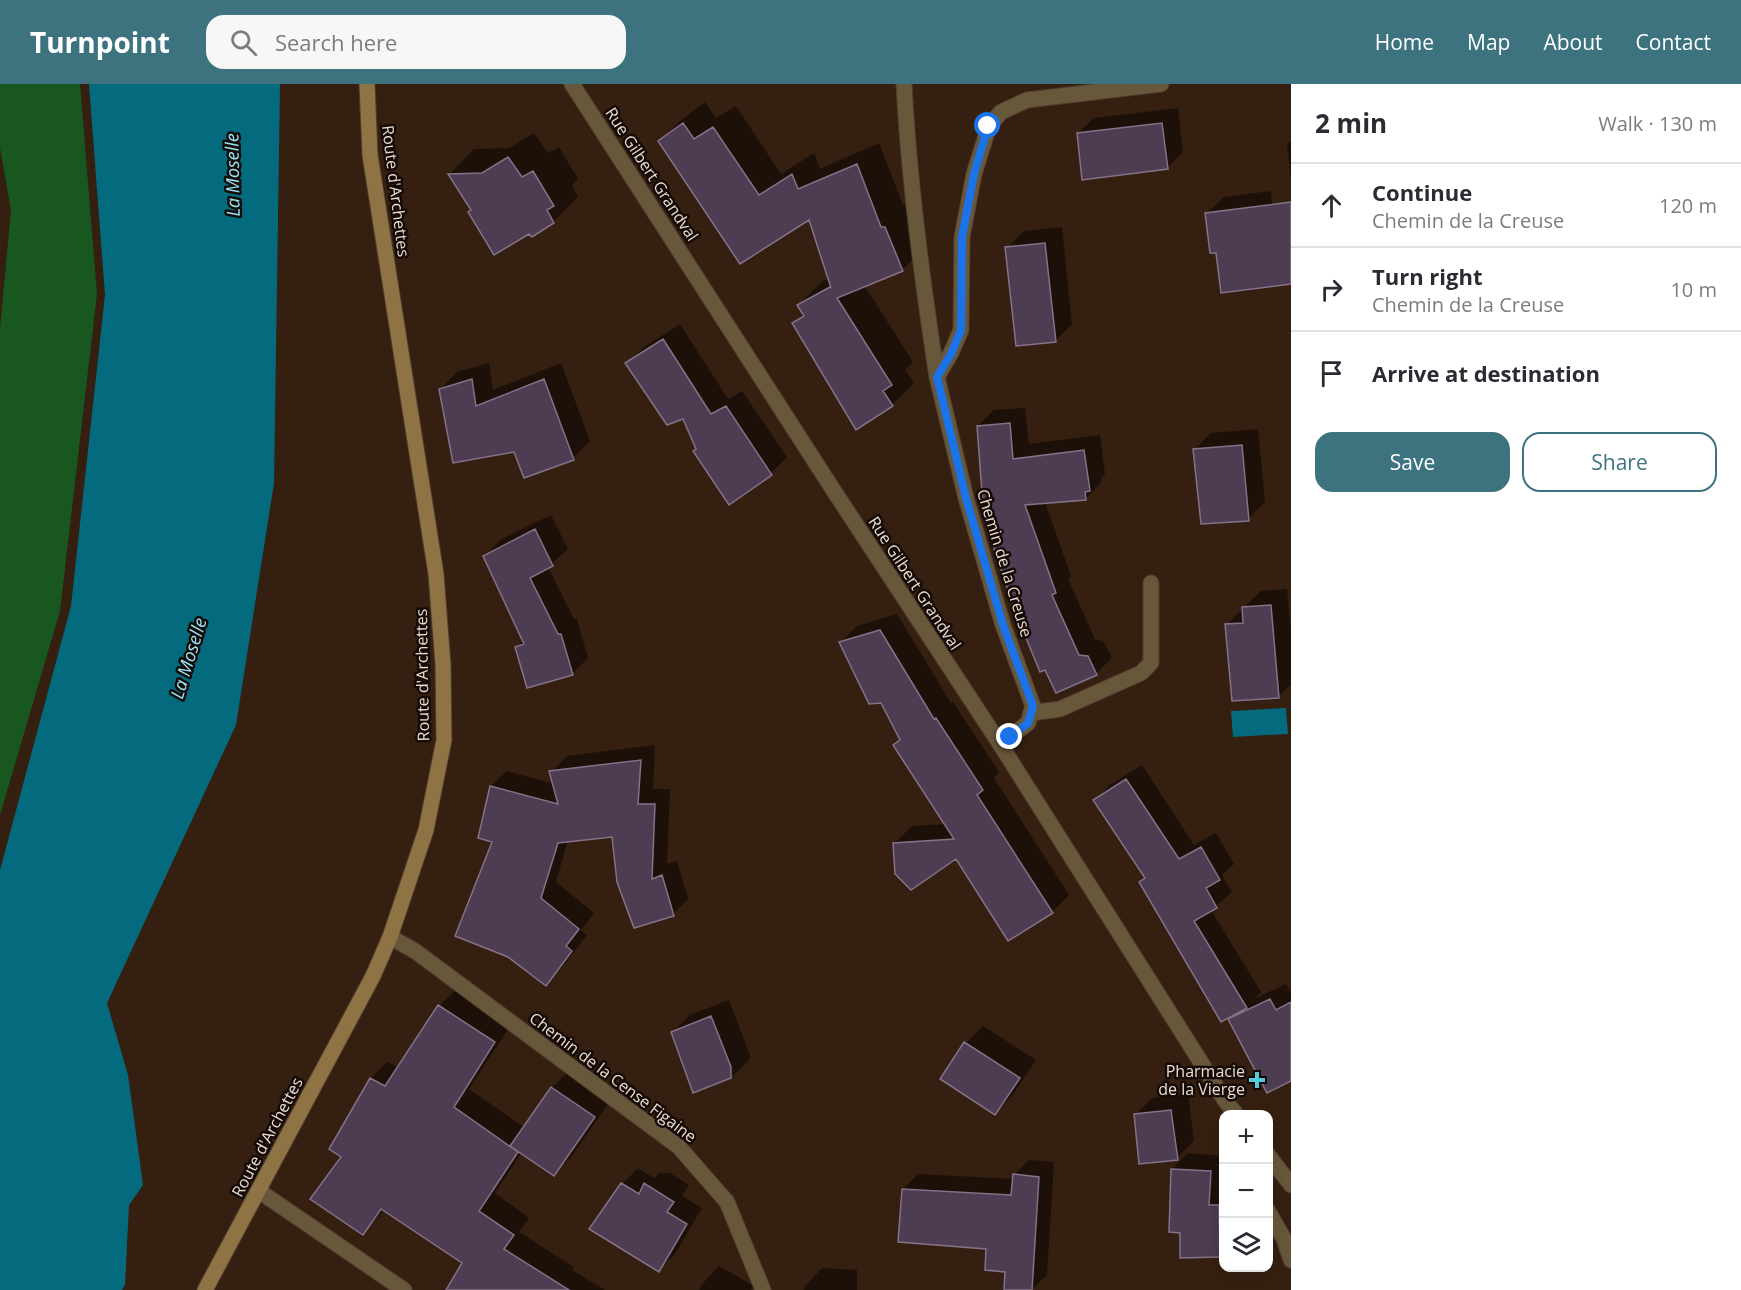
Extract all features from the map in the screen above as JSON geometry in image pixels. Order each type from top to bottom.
[{"type":"street","name":"Route d'Archettes","points":[[205,1290],[373,976],[390,937],[426,830],[444,740],[443,664],[436,574],[370,155],[367,84]]},
{"type":"street","name":"Rue Gilbert Grandval","points":[[572,84],[831,488],[1000,744],[1228,1108]]},
{"type":"street","name":"Chemin de la Creuse","points":[[904,84],[908,159],[937,377],[966,498],[1003,625],[1033,706],[1031,713]]},
{"type":"street","points":[[937,377],[951,354],[961,330],[962,237],[974,174],[988,126],[1001,112],[1027,100],[1161,84]]},
{"type":"street","points":[[1000,744],[1028,723],[1031,713],[1060,709],[1141,673],[1151,663],[1151,583]]},
{"type":"street","name":"Chemin de la Cense Figaine","points":[[390,937],[414,951],[679,1148],[728,1202],[762,1287]]},
{"type":"street","points":[[1273,1160],[1291,1185]]},
{"type":"street","points":[[259,1191],[404,1290]]},
{"type":"street","points":[[1273,1218],[1284,1239],[1291,1260]]},
{"type":"green space","points":[[0,84],[80,84],[97,294],[60,611],[0,815],[0,329],[11,210],[0,148]]},
{"type":"water","name":"La Moselle","points":[[89,84],[280,84],[274,483],[236,725],[107,1003],[128,1075],[143,1185],[129,1205],[125,1285],[122,1290],[0,1290],[0,870],[71,606],[105,295]]},
{"type":"water","points":[[1286,708],[1288,734],[1233,737],[1231,711]]},
{"type":"building","points":[[683,123],[694,139],[713,127],[759,195],[792,174],[798,189],[857,164],[881,227],[885,227],[903,271],[837,298],[892,385],[883,391],[893,406],[856,430],[792,323],[804,316],[797,305],[831,288],[809,220],[740,264],[658,141]]},
{"type":"building","points":[[1162,123],[1168,169],[1082,180],[1077,133]]},
{"type":"building","points":[[508,157],[522,177],[533,171],[554,206],[547,210],[554,223],[532,237],[529,234],[494,255],[468,212],[471,210],[448,174],[482,173]]},
{"type":"building","points":[[1291,202],[1291,284],[1221,293],[1216,253],[1210,253],[1205,213]]},
{"type":"building","points":[[1045,243],[1056,342],[1016,346],[1005,247]]},
{"type":"building","points":[[663,339],[711,414],[726,406],[772,475],[729,505],[693,451],[696,449],[683,419],[667,425],[625,363]]},
{"type":"building","points":[[472,379],[476,406],[544,379],[574,460],[524,478],[514,452],[453,463],[439,389]]},
{"type":"building","points":[[1010,423],[1013,459],[1084,450],[1090,491],[1085,492],[1086,500],[1025,505],[1056,593],[1052,595],[1079,655],[1088,656],[1097,675],[1056,693],[1045,670],[1040,672],[1015,611],[984,519],[977,426]]},
{"type":"building","points":[[1242,445],[1249,521],[1201,524],[1193,449]]},
{"type":"building","points":[[535,529],[553,566],[530,578],[558,634],[561,634],[573,675],[527,688],[515,647],[524,644],[483,556]]},
{"type":"building","points":[[1271,605],[1279,698],[1232,701],[1225,624],[1243,623],[1242,607]]},
{"type":"building","points":[[880,630],[934,719],[936,718],[983,790],[977,795],[1053,913],[1008,941],[956,859],[911,890],[895,874],[893,843],[954,839],[893,745],[900,740],[881,703],[869,704],[839,642]]},
{"type":"building","points":[[641,760],[638,804],[655,804],[652,879],[662,875],[674,916],[634,928],[617,882],[612,837],[558,843],[541,898],[579,929],[566,946],[572,951],[546,986],[508,957],[455,936],[492,842],[478,838],[490,786],[558,804],[549,771]]},
{"type":"building","points":[[1126,779],[1179,859],[1201,847],[1220,880],[1206,888],[1217,908],[1194,921],[1247,1008],[1221,1022],[1139,882],[1145,878],[1093,800]]},
{"type":"building","points":[[1270,999],[1276,1010],[1291,1002],[1291,1081],[1267,1093],[1228,1019]]},
{"type":"building","points":[[438,1005],[495,1042],[454,1107],[518,1152],[479,1211],[514,1235],[504,1249],[569,1290],[446,1290],[462,1263],[381,1209],[363,1235],[310,1199],[341,1157],[329,1149],[370,1078],[385,1086]]},
{"type":"building","points":[[711,1016],[731,1067],[731,1078],[693,1093],[671,1032]]},
{"type":"building","points":[[964,1042],[1020,1078],[995,1115],[940,1079]]},
{"type":"building","points":[[551,1087],[595,1117],[554,1176],[510,1146]]},
{"type":"building","points":[[1171,1110],[1178,1160],[1139,1164],[1134,1114]]},
{"type":"building","points":[[1171,1169],[1211,1171],[1209,1205],[1219,1205],[1219,1257],[1180,1258],[1180,1233],[1169,1232]]},
{"type":"building","points":[[1013,1174],[1039,1177],[1032,1290],[1004,1290],[1005,1272],[985,1270],[986,1249],[898,1242],[902,1189],[1011,1195]]},
{"type":"building","points":[[621,1183],[639,1194],[644,1183],[674,1202],[667,1212],[687,1224],[659,1272],[589,1229]]},
{"type":"place","name":"Pharmacie de la Vierge","points":[[1257,1080]]},
{"type":"route","points":[[988,126],[974,174],[962,237],[961,330],[951,354],[937,377],[966,498],[1003,625],[1033,706],[1028,723],[1010,737]]}]
